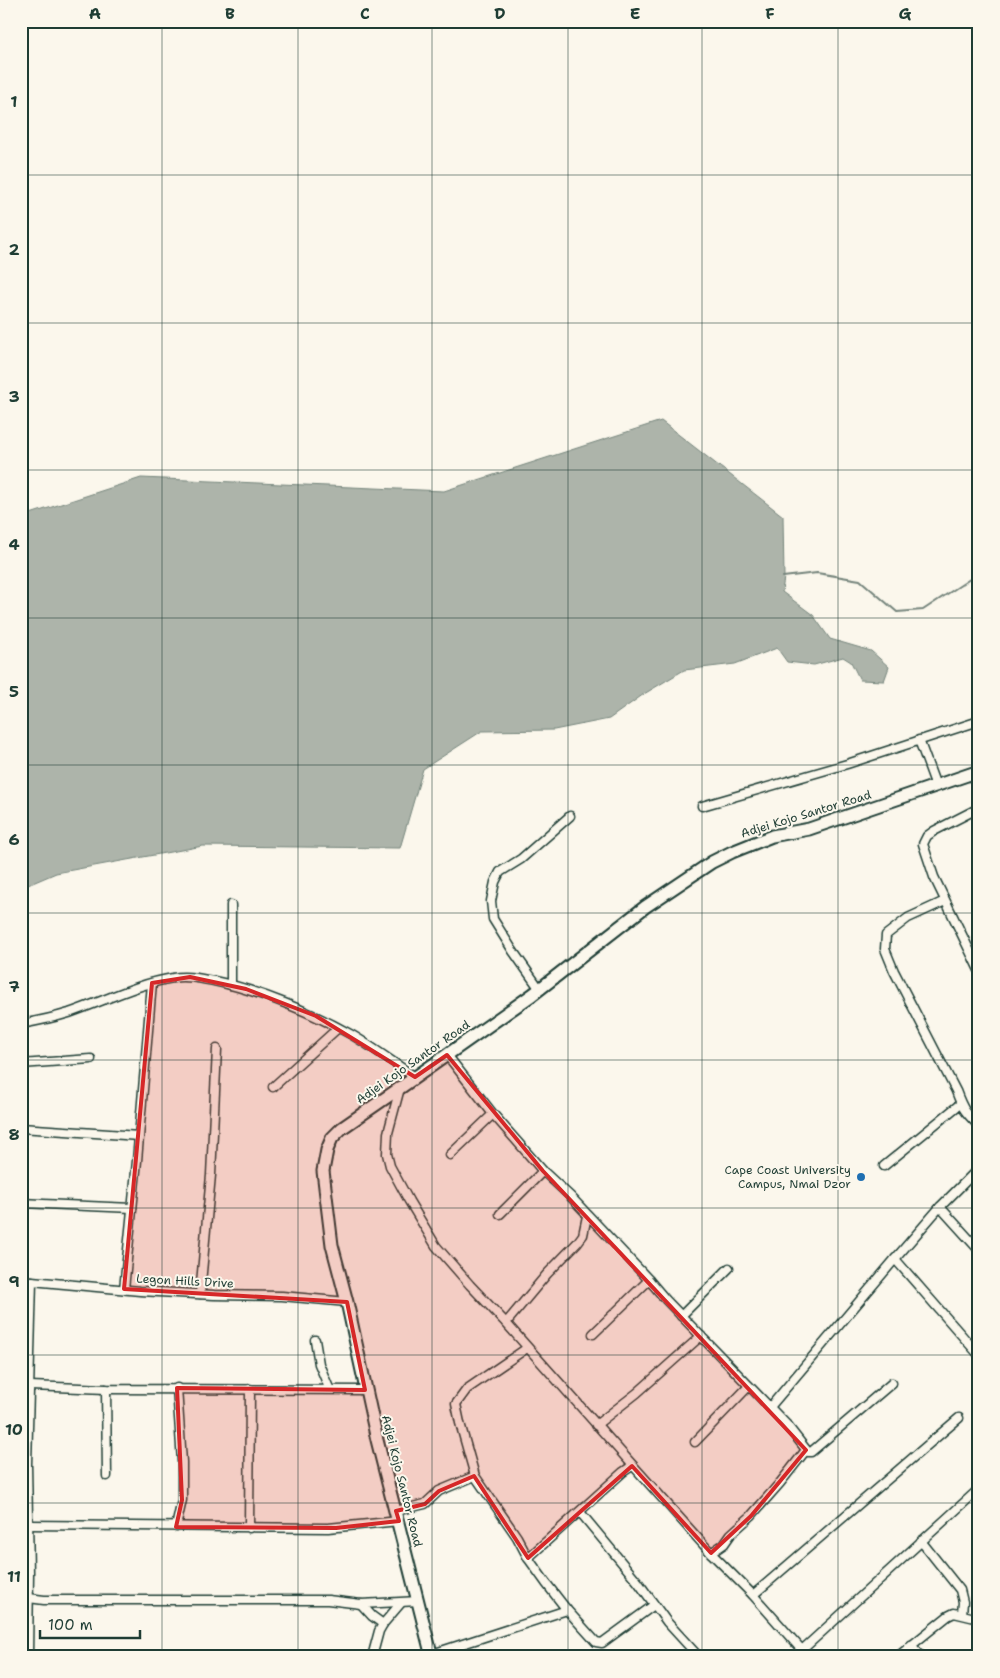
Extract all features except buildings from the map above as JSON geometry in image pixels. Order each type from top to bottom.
[{"type":"street","points":[[702,806],[847,764],[979,721]]},
{"type":"street","points":[[919,740],[936,786]]},
{"type":"street","name":"Adjei Kojo Santor Road","points":[[432,1655],[365,1390],[348,1302],[338,1270],[329,1230],[323,1171],[327,1150],[332,1138],[342,1128],[447,1056],[532,994],[644,907],[684,880],[732,852],[772,836],[809,829],[979,771]]},
{"type":"street","points":[[979,808],[934,831],[927,836],[923,844],[934,877],[945,901],[975,954],[979,970]]},
{"type":"street","points":[[539,988],[512,951],[494,919],[491,902],[495,882],[500,872],[522,860],[570,816]]},
{"type":"street","points":[[945,901],[908,918],[886,935],[886,950],[894,971],[956,1092],[960,1104],[979,1126]]},
{"type":"street","points":[[231,906],[231,985]]},
{"type":"street","points":[[21,1024],[56,1017],[130,989],[176,977],[190,977],[231,985],[316,1016],[372,1048],[415,1078]]},
{"type":"street","points":[[124,1289],[140,1136],[152,983]]},
{"type":"street","points":[[274,1087],[338,1028]]},
{"type":"street","points":[[200,1294],[211,1175],[217,1049]]},
{"type":"street","points":[[447,1056],[493,1114],[543,1171],[556,1182],[681,1316],[770,1407],[806,1450],[811,1452],[892,1383]]},
{"type":"street","points":[[21,1064],[91,1059]]},
{"type":"street","points":[[400,1088],[388,1133],[387,1154],[390,1166],[436,1246],[632,1466],[753,1595],[808,1657]]},
{"type":"street","points":[[884,1166],[960,1104]]},
{"type":"street","points":[[450,1155],[493,1114]]},
{"type":"street","points":[[21,1128],[140,1136]]},
{"type":"street","points":[[770,1407],[940,1207],[979,1168]]},
{"type":"street","points":[[500,1214],[543,1171]]},
{"type":"street","points":[[21,1203],[132,1208]]},
{"type":"street","points":[[940,1207],[979,1250]]},
{"type":"street","points":[[506,1323],[547,1274],[577,1243],[583,1234],[587,1216]]},
{"type":"street","points":[[895,1259],[979,1355]]},
{"type":"street","points":[[681,1316],[729,1268]]},
{"type":"street","name":"Legon Hills Drive","points":[[21,1280],[124,1289],[200,1294],[282,1296],[348,1302]]},
{"type":"street","points":[[593,1334],[649,1280]]},
{"type":"street","points":[[28,1657],[24,1598],[29,1524],[28,1464],[32,1281]]},
{"type":"street","points":[[21,1315],[30,1316]]},
{"type":"street","points":[[596,1425],[638,1393],[701,1336]]},
{"type":"street","points":[[315,1340],[319,1364],[329,1388]]},
{"type":"street","points":[[527,1348],[467,1389],[456,1404],[475,1476],[517,1537],[528,1558],[567,1610],[596,1642],[602,1643],[654,1604]]},
{"type":"street","points":[[30,1386],[106,1389],[329,1388],[365,1390]]},
{"type":"street","points":[[695,1442],[749,1386]]},
{"type":"street","points":[[176,1527],[182,1500],[182,1462],[177,1388]]},
{"type":"street","points":[[106,1389],[107,1476]]},
{"type":"street","points":[[249,1528],[250,1389]]},
{"type":"street","points":[[753,1595],[959,1418]]},
{"type":"street","points":[[712,1553],[724,1544],[731,1534],[751,1516],[806,1450]]},
{"type":"street","points":[[528,1558],[622,1472],[632,1466]]},
{"type":"street","points":[[29,1524],[336,1528],[398,1516],[425,1504],[439,1491],[475,1476]]},
{"type":"street","points":[[802,1650],[979,1489]]},
{"type":"street","points":[[580,1512],[667,1622],[699,1657]]},
{"type":"street","points":[[921,1541],[960,1590],[963,1602],[962,1614]]},
{"type":"street","points":[[24,1598],[44,1600],[328,1600],[361,1604],[419,1601]]},
{"type":"street","points":[[372,1657],[379,1631],[401,1602]]},
{"type":"street","points":[[361,1604],[383,1624]]},
{"type":"street","points":[[432,1655],[486,1635],[567,1610]]},
{"type":"street","points":[[897,1657],[954,1613],[979,1618]]},
{"type":"street","points":[[911,1645],[922,1657]]},
{"type":"street","points":[[453,1648],[473,1657]]},
{"type":"highlighted area","points":[[190,977],[246,989],[316,1016],[415,1077],[447,1055],[543,1171],[806,1450],[751,1516],[711,1553],[632,1466],[528,1558],[474,1476],[439,1491],[425,1504],[396,1511],[399,1521],[336,1528],[176,1527],[182,1500],[177,1388],[365,1390],[347,1302],[124,1289],[152,983]]},
{"type":"shaded area","points":[[661,421],[783,516],[784,577],[782,592],[813,615],[830,639],[871,651],[889,667],[884,681],[860,680],[851,662],[843,657],[814,665],[787,662],[777,648],[735,664],[684,670],[644,694],[609,719],[554,730],[482,731],[423,769],[400,848],[203,846],[56,873],[21,888],[21,517],[141,478],[444,491]]},
{"type":"waterway","points":[[783,577],[817,573],[860,580],[897,612],[923,610],[979,573]]},
{"type":"place","name":"Cape Coast University Campus, Nmai Dzor","points":[[861,1177]]}]
